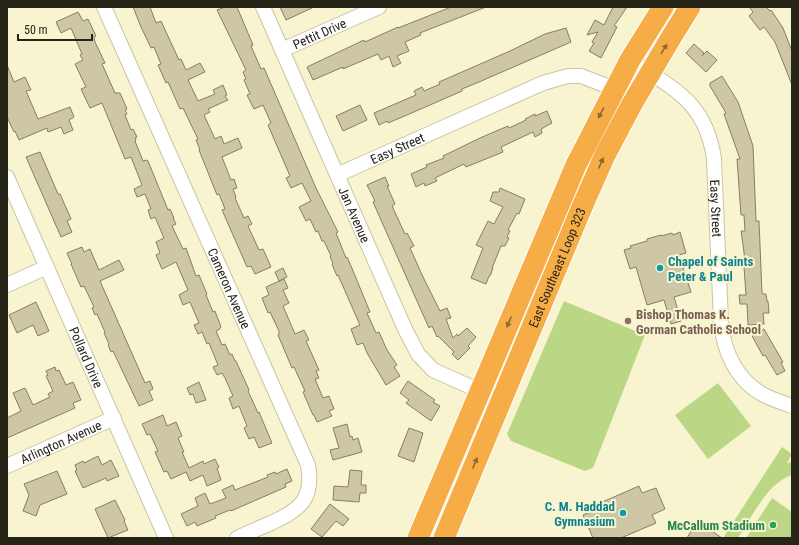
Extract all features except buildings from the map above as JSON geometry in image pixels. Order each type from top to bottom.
[{"type":"highway","name":"East Southeast Loop 323","points":[[418,538],[572,175],[614,89],[663,7]]},
{"type":"highway","name":"East Southeast Loop 323","points":[[444,538],[602,161],[632,104],[690,7]]},
{"type":"highway","points":[[522,349],[526,312],[580,184],[581,180],[578,174],[572,175]]},
{"type":"highway","points":[[430,538],[454,482],[459,440]]},
{"type":"street","name":"Cameron Avenue","points":[[104,7],[308,465],[310,478],[304,501],[285,517],[237,538]]},
{"type":"street","name":"Jan Avenue","points":[[264,7],[405,329],[418,354],[433,370],[480,391]]},
{"type":"street","name":"Pettit Drive","points":[[282,50],[379,7]]},
{"type":"street","name":"Easy Street","points":[[630,60],[672,87],[692,105],[704,123],[710,136],[715,169],[721,331],[727,354],[738,373],[750,385],[766,396],[792,406]]},
{"type":"street","name":"Easy Street","points":[[337,175],[543,83],[568,76],[581,76],[614,89]]},
{"type":"street","name":"Pollard Drive","points":[[7,177],[166,538]]},
{"type":"street","points":[[7,285],[47,267]]},
{"type":"street","name":"Arlington Avenue","points":[[7,466],[114,418]]},
{"type":"green space","points":[[564,301],[645,335],[593,468],[585,471],[511,441],[507,434]]},
{"type":"green space","points":[[718,383],[751,426],[708,459],[675,415]]},
{"type":"green space","points":[[782,447],[792,454],[787,463],[792,462],[792,475],[775,485],[768,493],[738,538],[723,538]]},
{"type":"green space","name":"McCallum Stadium","points":[[772,498],[792,512],[792,538],[746,538]]},
{"type":"place","name":"Chapel of Saints Peter & Paul","points":[[660,268]]},
{"type":"place","name":"Bishop Thomas K. Gorman Catholic School","points":[[628,321]]},
{"type":"place","name":"C. M. Haddad Gymnasium","points":[[623,513]]},
{"type":"place","name":"McCallum Stadium","points":[[773,525]]}]
